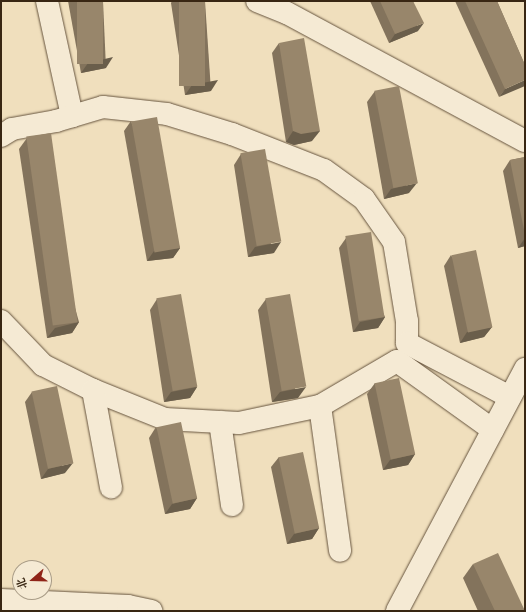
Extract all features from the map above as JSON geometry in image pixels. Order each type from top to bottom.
[{"type":"street","points":[[47,1],[72,116]]},
{"type":"street","points":[[257,1],[287,13],[525,141]]},
{"type":"street","points":[[1,136],[12,129],[72,116],[103,107],[167,114],[232,134],[324,170],[364,200],[394,242],[407,321],[407,343],[510,397]]},
{"type":"street","points":[[1,321],[43,365],[93,390],[165,419],[239,424],[320,406],[396,361],[493,430]]},
{"type":"street","points":[[397,611],[525,369]]},
{"type":"street","points":[[93,390],[111,487]]},
{"type":"street","points":[[320,406],[340,551]]},
{"type":"street","points":[[220,422],[232,505]]},
{"type":"street","points":[[1,600],[128,606],[150,611]]},
{"type":"building","points":[[77,1],[103,1],[103,64],[77,64]]},
{"type":"building","points":[[179,1],[205,1],[205,86],[179,86]]},
{"type":"building","points":[[380,1],[413,1],[424,23],[395,34]]},
{"type":"building","points":[[465,1],[497,1],[525,65],[525,80],[505,89]]},
{"type":"building","points":[[304,38],[320,131],[301,134],[293,131],[279,43]]},
{"type":"building","points":[[399,86],[418,183],[393,188],[374,91]]},
{"type":"building","points":[[157,117],[180,248],[154,252],[131,122]]},
{"type":"building","points":[[51,133],[78,322],[53,326],[26,136]]},
{"type":"building","points":[[265,149],[281,242],[257,246],[240,153]]},
{"type":"building","points":[[525,157],[525,235],[510,160]]},
{"type":"building","points":[[371,232],[384,317],[359,321],[345,236]]},
{"type":"building","points":[[476,250],[492,327],[468,332],[452,255]]},
{"type":"building","points":[[181,294],[197,387],[173,391],[156,298]]},
{"type":"building","points":[[290,294],[306,387],[282,391],[265,298]]},
{"type":"building","points":[[399,378],[415,454],[391,459],[375,383]]},
{"type":"building","points":[[57,386],[73,463],[48,469],[32,391]]},
{"type":"building","points":[[181,422],[197,498],[173,503],[157,427]]},
{"type":"building","points":[[303,452],[319,528],[295,533],[279,457]]},
{"type":"building","points":[[498,553],[525,611],[495,611],[473,564]]}]
